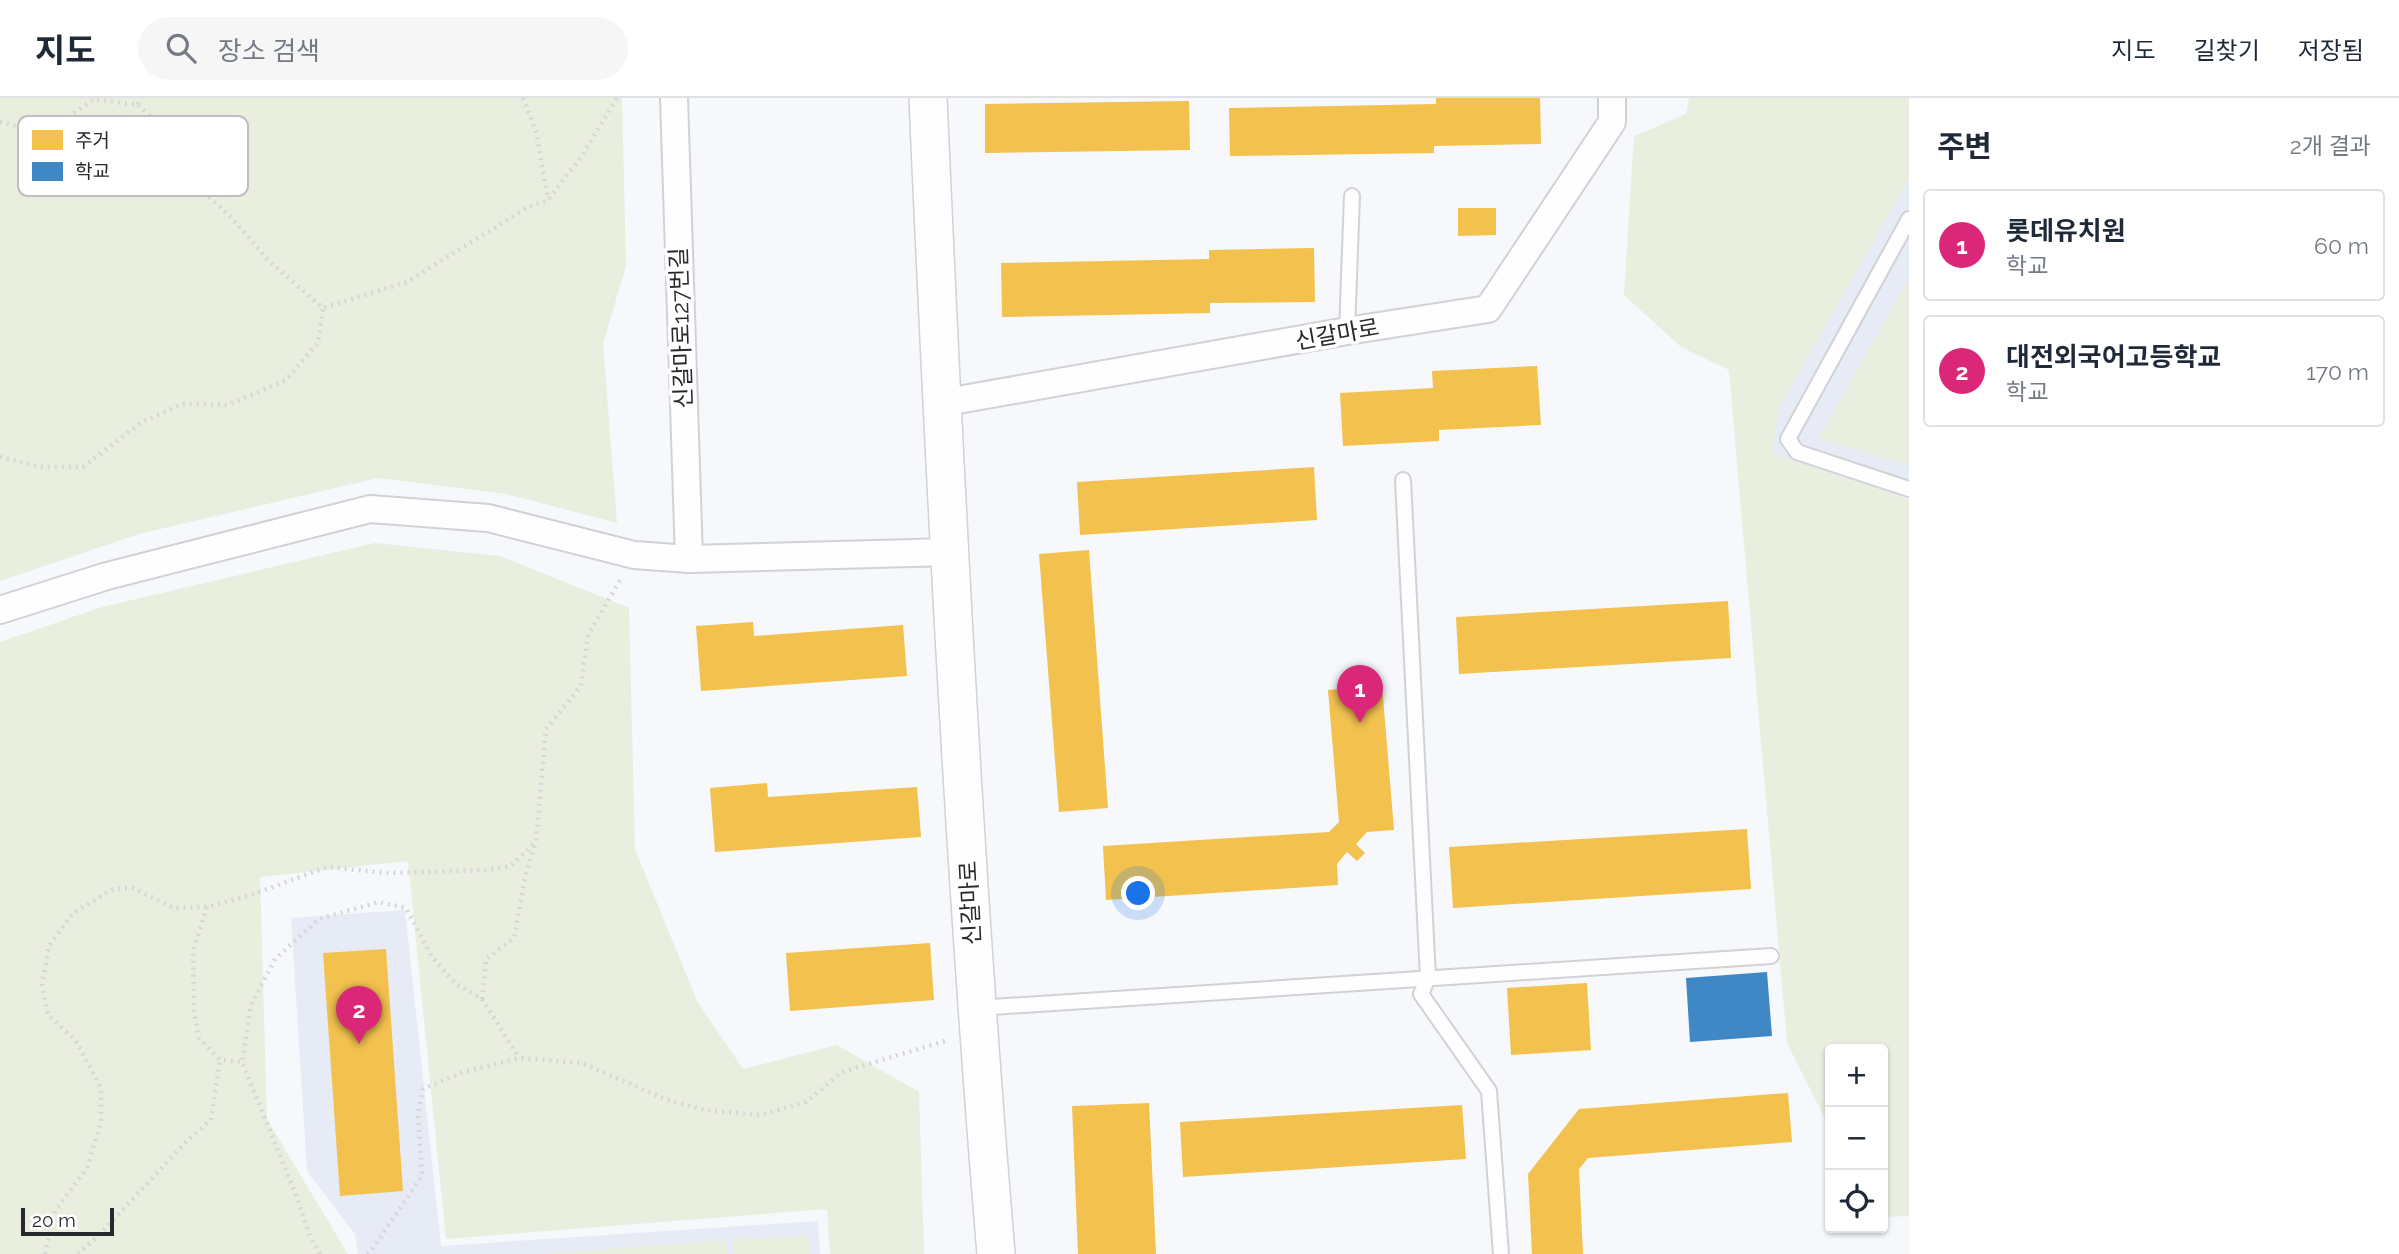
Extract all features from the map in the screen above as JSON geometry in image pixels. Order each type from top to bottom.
[{"type":"street","name":"신갈마로127번길","points":[[674,98],[689,559]]},
{"type":"street","name":"신갈마로","points":[[928,98],[941,403],[977,1020],[996,1254]]},
{"type":"street","name":"신갈마로","points":[[941,403],[1347,331],[1488,309],[1612,122],[1612,98]]},
{"type":"street","points":[[0,610],[107,576],[370,509],[488,518],[634,555],[689,559],[950,552]]},
{"type":"lane","points":[[1347,331],[1352,197]]},
{"type":"lane","points":[[1909,219],[1788,439],[1797,452],[1909,489]]},
{"type":"lane","points":[[1403,480],[1427,978],[1420,994],[1489,1091],[1501,1254]]},
{"type":"lane","points":[[977,1020],[1427,978],[1771,956]]},
{"type":"path","points":[[138,105],[140,98]]},
{"type":"path","points":[[523,98],[536,131],[548,200]]},
{"type":"path","points":[[323,307],[407,282],[528,207],[548,200],[581,157],[617,98]]},
{"type":"path","points":[[70,116],[94,99],[138,105],[150,116]]},
{"type":"path","points":[[0,122],[18,125]]},
{"type":"path","points":[[208,196],[228,214],[269,261],[323,307]]},
{"type":"path","points":[[0,457],[42,467],[83,467],[142,422],[182,404],[228,405],[286,380],[318,343],[323,307]]},
{"type":"path","points":[[482,999],[486,958],[514,938],[525,878],[536,842],[546,729],[581,686],[588,635],[634,555]]},
{"type":"path","points":[[46,1254],[55,1211],[88,1168],[101,1122],[101,1088],[76,1041],[48,1015],[42,985],[49,946],[74,913],[113,889],[133,888],[174,908],[206,907],[251,895],[327,867],[386,873],[486,870],[511,866],[536,842]]},
{"type":"path","points":[[320,1254],[310,1236],[242,1062],[251,1005],[275,959],[319,919],[379,902],[406,908],[432,957],[455,984],[482,999],[519,1058]]},
{"type":"path","points":[[206,907],[193,951],[194,1013],[199,1038],[220,1060],[242,1062]]},
{"type":"path","points":[[367,1254],[422,1176],[418,1113],[423,1089],[463,1072],[519,1058],[582,1063],[665,1099],[705,1110],[761,1115],[806,1102],[842,1072],[977,1020]]},
{"type":"path","points":[[78,1254],[184,1144],[211,1120],[220,1060]]},
{"type":"shaded area","points":[[0,98],[622,98],[626,266],[603,344],[617,523],[506,494],[378,478],[139,534],[0,581]]},
{"type":"shaded area","points":[[1689,98],[1909,98],[1909,178],[1777,412],[1773,455],[1909,499],[1909,1216],[1888,1217],[1888,1044],[1825,1044],[1825,1119],[1787,1043],[1729,370],[1681,347],[1624,295],[1634,136],[1686,114]]},
{"type":"shaded area","points":[[1909,178],[1909,499],[1773,456],[1777,412]]},
{"type":"shaded area","points":[[1909,279],[1909,465],[1818,439]]},
{"type":"shaded area","points":[[375,543],[500,556],[629,608],[635,849],[697,1001],[743,1069],[837,1045],[919,1092],[924,1254],[830,1254],[827,1209],[446,1239],[408,861],[260,877],[267,1119],[348,1254],[0,1254],[0,642],[102,607]]},
{"type":"shaded area","points":[[405,910],[441,1246],[818,1221],[820,1254],[358,1254],[355,1234],[307,1171],[291,918]]},
{"type":"shaded area","points":[[808,1235],[810,1254],[734,1254],[733,1240]]},
{"type":"shaded area","points":[[726,1240],[727,1254],[540,1254]]},
{"type":"building: 주거","points":[[1436,98],[1540,98],[1541,144],[1434,146],[1434,153],[1230,156],[1229,108],[1436,104]]},
{"type":"building: 주거","points":[[1189,101],[1190,150],[985,153],[985,104]]},
{"type":"building: 주거","points":[[1458,208],[1496,208],[1496,235],[1458,236]]},
{"type":"building: 주거","points":[[1314,248],[1315,302],[1210,303],[1210,313],[1002,317],[1001,263],[1209,259],[1209,250]]},
{"type":"building: 주거","points":[[1537,366],[1541,425],[1439,430],[1439,441],[1343,446],[1340,393],[1433,388],[1432,371]]},
{"type":"building: 주거","points":[[1314,467],[1317,520],[1080,535],[1077,482]]},
{"type":"building: 주거","points":[[1089,550],[1108,808],[1059,812],[1039,554]]},
{"type":"building: 주거","points":[[1728,601],[1731,658],[1459,674],[1456,617]]},
{"type":"building: 주거","points":[[753,622],[754,636],[903,625],[907,676],[701,691],[696,626]]},
{"type":"building: 주거","points":[[1382,685],[1394,830],[1367,832],[1356,844],[1365,853],[1357,861],[1347,852],[1337,864],[1338,885],[1106,900],[1103,846],[1329,832],[1339,822],[1328,690]]},
{"type":"building: 주거","points":[[767,783],[768,797],[917,787],[921,837],[715,852],[710,788]]},
{"type":"building: 주거","points":[[1747,829],[1751,889],[1453,908],[1449,847]]},
{"type":"building: 주거","points":[[930,943],[934,1000],[790,1011],[786,953]]},
{"type":"building: 주거","points":[[386,949],[403,1191],[340,1196],[323,953]]},
{"type":"building: 주거","points":[[1587,983],[1591,1050],[1511,1055],[1507,988]]},
{"type":"building: 주거","points":[[1788,1093],[1792,1142],[1588,1158],[1579,1169],[1583,1254],[1532,1254],[1528,1174],[1579,1109]]},
{"type":"building: 주거","points":[[1149,1103],[1156,1254],[1078,1254],[1072,1106]]},
{"type":"building: 주거","points":[[1462,1105],[1466,1159],[1183,1177],[1180,1122]]},
{"type":"building: 학교","points":[[1767,972],[1772,1036],[1690,1042],[1686,978]]},
{"type":"place","name":"롯데유치원","points":[[1360,723]]},
{"type":"place","name":"대전외국어고등학교","points":[[359,1044]]}]
